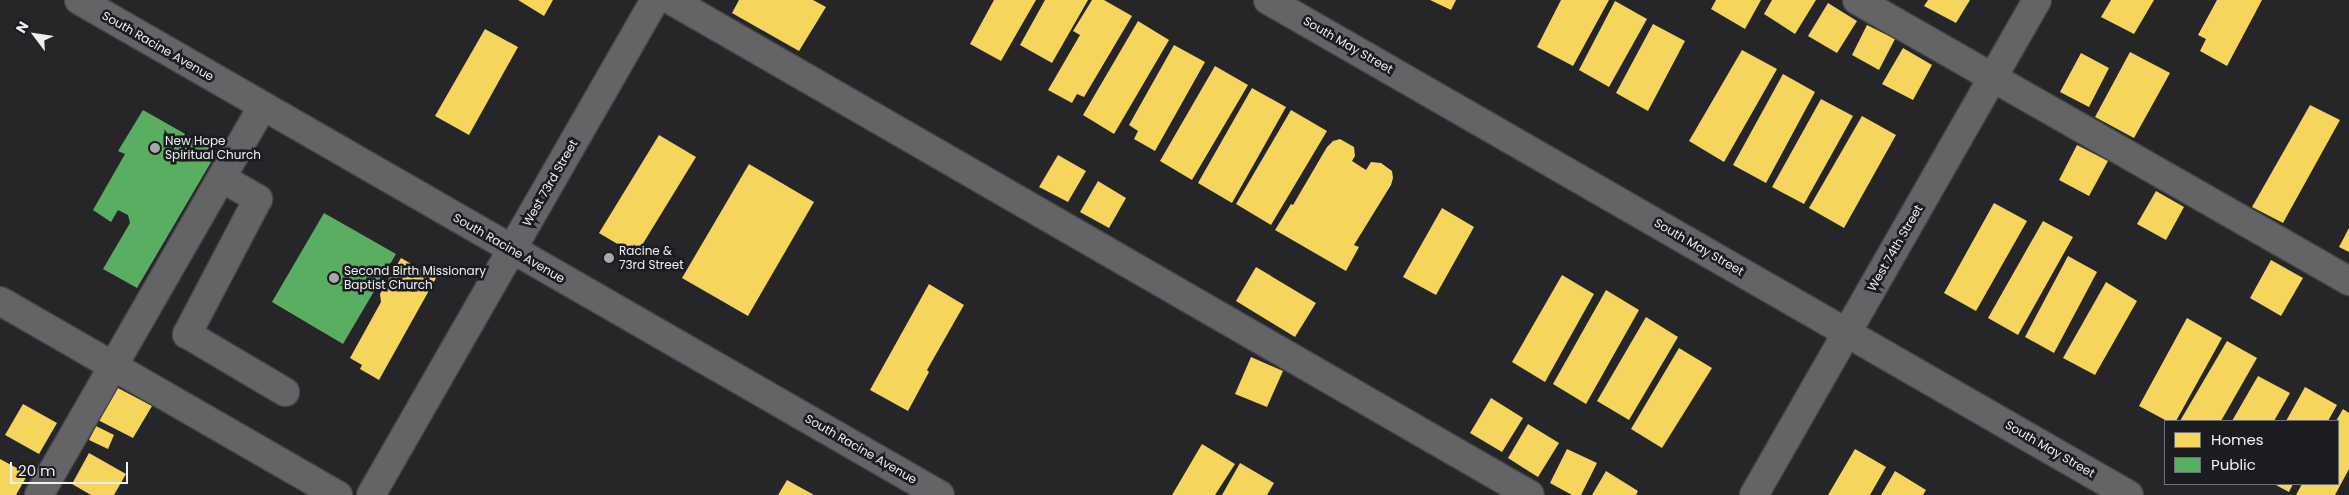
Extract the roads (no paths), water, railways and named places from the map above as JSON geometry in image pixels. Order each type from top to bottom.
[{"type":"street","name":"South Racine Avenue","points":[[79,0],[940,495]]},
{"type":"street","name":"West 73rd Street","points":[[371,495],[655,0]]},
{"type":"street","points":[[671,0],[1530,495]]},
{"type":"street","name":"South May Street","points":[[1268,0],[2129,495]]},
{"type":"street","points":[[1857,0],[2349,281]]},
{"type":"street","name":"West 74th Street","points":[[1754,495],[2037,0]]},
{"type":"street","points":[[39,495],[263,106]]},
{"type":"street","points":[[222,178],[258,199],[187,334],[285,392]]},
{"type":"street","points":[[0,301],[338,495]]},
{"type":"place","name":"New Hope Spiritual Church","points":[[155,148]]},
{"type":"place","name":"Racine & 73rd Street","points":[[609,258]]},
{"type":"place","name":"Second Birth Missionary Baptist Church","points":[[334,278]]}]
